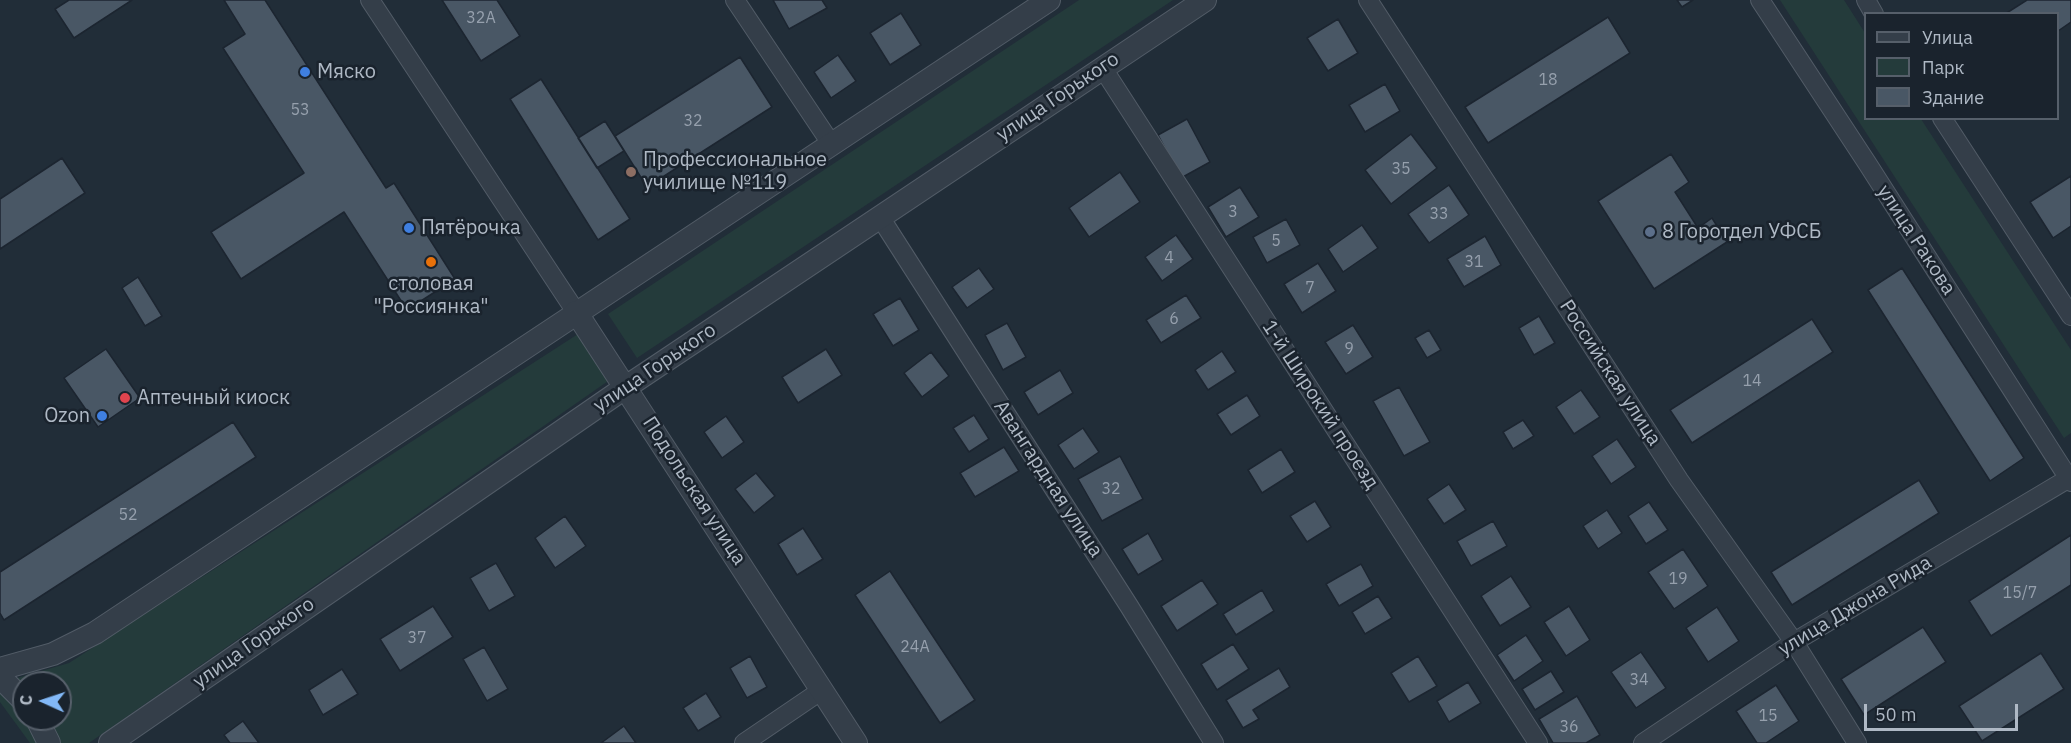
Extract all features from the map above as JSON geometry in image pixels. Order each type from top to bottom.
[{"type":"street","name":"Подольская улица","points":[[370,0],[626,387],[856,743]]},
{"type":"street","points":[[735,0],[832,145]]},
{"type":"street","points":[[0,669],[53,654],[95,633],[1048,0]]},
{"type":"street","name":"улица Горького","points":[[110,743],[626,387],[1205,0]]},
{"type":"street","name":"Российская улица","points":[[1368,0],[1679,480],[1794,642],[1857,743]]},
{"type":"street","name":"улица Ракова","points":[[1760,0],[2070,479]]},
{"type":"street","name":"1-й Широкий проезд","points":[[1102,67],[1538,743]]},
{"type":"street","points":[[1943,120],[2071,316]]},
{"type":"street","name":"Авангардная улица","points":[[880,218],[1129,606],[1214,743]]},
{"type":"street","name":"улица Джона Рида","points":[[1643,743],[1794,642],[2070,479]]},
{"type":"street","points":[[0,677],[12,689]]},
{"type":"street","points":[[744,743],[822,690]]},
{"type":"green space","points":[[1079,0],[1173,0],[637,358],[608,314]]},
{"type":"green space","points":[[1780,0],[1844,0],[1864,31],[1864,120],[1922,120],[2071,350],[2071,433],[2064,438]]},
{"type":"green space","points":[[578,334],[611,379],[89,743],[30,743],[21,731],[72,731],[72,671],[41,671],[69,663]]},
{"type":"green space","points":[[12,680],[12,718],[0,702],[0,683]]},
{"type":"building","points":[[69,0],[132,0],[74,38],[55,9]]},
{"type":"building","points":[[224,0],[265,0],[386,188],[394,183],[455,279],[407,310],[344,212],[241,279],[211,232],[304,173],[223,48],[245,34]]},
{"type":"building","points":[[442,0],[497,0],[520,36],[481,61]]},
{"type":"building","points":[[773,0],[822,0],[827,8],[789,29]]},
{"type":"building","points":[[1677,0],[1693,0],[1682,7]]},
{"type":"building","points":[[2027,0],[2071,0],[2071,22],[2059,30],[2059,12],[2008,12]]},
{"type":"building","points":[[901,13],[921,45],[890,65],[870,33]]},
{"type":"building","points":[[1608,17],[1630,53],[1488,143],[1465,107]]},
{"type":"building","points":[[1338,19],[1358,53],[1328,71],[1307,38]]},
{"type":"building","points":[[838,55],[856,81],[831,98],[814,72]]},
{"type":"building","points":[[740,57],[772,107],[647,187],[615,136]]},
{"type":"building","points":[[541,79],[630,219],[598,240],[510,99]]},
{"type":"building","points":[[1385,84],[1400,111],[1365,132],[1349,105]]},
{"type":"building","points":[[1187,119],[1210,162],[1181,178],[1158,135]]},
{"type":"building","points":[[605,121],[624,151],[597,168],[578,138]]},
{"type":"building","points":[[1411,134],[1437,168],[1391,204],[1365,170]]},
{"type":"building","points":[[1671,154],[1689,182],[1675,192],[1698,228],[1712,218],[1727,242],[1654,289],[1598,201]]},
{"type":"building","points":[[62,158],[85,193],[0,249],[0,199]]},
{"type":"building","points":[[1120,172],[1140,202],[1089,237],[1069,208]]},
{"type":"building","points":[[2071,176],[2071,226],[2053,238],[2030,202]]},
{"type":"building","points":[[1449,185],[1469,215],[1429,243],[1408,214]]},
{"type":"building","points":[[1240,187],[1259,217],[1226,237],[1208,207]]},
{"type":"building","points":[[1286,219],[1300,245],[1267,263],[1253,237]]},
{"type":"building","points":[[1362,225],[1378,248],[1343,272],[1328,249]]},
{"type":"building","points":[[1176,235],[1193,259],[1162,281],[1145,257]]},
{"type":"building","points":[[1485,236],[1501,265],[1464,287],[1447,259]]},
{"type":"building","points":[[1318,263],[1336,291],[1302,313],[1284,284]]},
{"type":"building","points":[[979,268],[994,289],[967,308],[952,287]]},
{"type":"building","points":[[1902,268],[2024,458],[1990,481],[1868,290]]},
{"type":"building","points":[[138,277],[162,316],[145,326],[122,288]]},
{"type":"building","points":[[1186,295],[1201,318],[1161,343],[1146,320]]},
{"type":"building","points":[[900,298],[919,330],[893,346],[873,314]]},
{"type":"building","points":[[1539,316],[1555,343],[1534,355],[1519,328]]},
{"type":"building","points":[[1812,319],[1833,352],[1692,443],[1670,410]]},
{"type":"building","points":[[1007,323],[1026,357],[1003,370],[985,335]]},
{"type":"building","points":[[1353,325],[1373,357],[1346,374],[1325,342]]},
{"type":"building","points":[[1429,330],[1441,350],[1427,358],[1415,338]]},
{"type":"building","points":[[106,349],[140,398],[98,427],[64,378]]},
{"type":"building","points":[[826,349],[842,375],[798,403],[782,377]]},
{"type":"building","points":[[1222,351],[1236,372],[1208,390],[1195,370]]},
{"type":"building","points":[[931,352],[949,376],[922,397],[904,373]]},
{"type":"building","points":[[1060,370],[1073,393],[1038,415],[1024,392]]},
{"type":"building","points":[[1399,387],[1430,442],[1404,456],[1373,401]]},
{"type":"building","points":[[1581,390],[1600,417],[1574,434],[1556,407]]},
{"type":"building","points":[[1247,395],[1260,416],[1231,435],[1217,414]]},
{"type":"building","points":[[974,415],[989,439],[969,452],[953,428]]},
{"type":"building","points":[[726,416],[744,442],[722,458],[704,432]]},
{"type":"building","points":[[1523,420],[1534,436],[1513,449],[1503,432]]},
{"type":"building","points":[[233,422],[256,457],[4,620],[0,613],[0,572]]},
{"type":"building","points":[[1083,428],[1099,452],[1074,469],[1058,445]]},
{"type":"building","points":[[1617,439],[1636,467],[1611,484],[1592,456]]},
{"type":"building","points":[[1004,447],[1019,471],[975,497],[960,473]]},
{"type":"building","points":[[1281,449],[1295,472],[1262,493],[1248,470]]},
{"type":"building","points":[[1120,456],[1143,499],[1102,521],[1078,479]]},
{"type":"building","points":[[756,473],[775,496],[754,513],[735,489]]},
{"type":"building","points":[[1919,480],[1939,513],[1792,605],[1771,572]]},
{"type":"building","points":[[1449,484],[1466,510],[1444,524],[1427,499]]},
{"type":"building","points":[[1315,501],[1331,527],[1307,542],[1290,516]]},
{"type":"building","points":[[1649,502],[1668,530],[1646,544],[1628,516]]},
{"type":"building","points":[[1607,510],[1622,533],[1598,549],[1583,526]]},
{"type":"building","points":[[565,516],[586,546],[555,568],[535,538]]},
{"type":"building","points":[[1493,521],[1507,546],[1471,566],[1457,541]]},
{"type":"building","points":[[803,528],[823,559],[797,575],[778,544]]},
{"type":"building","points":[[1148,533],[1163,560],[1138,575],[1122,549]]},
{"type":"building","points":[[2071,535],[2071,585],[1991,636],[1969,601]]},
{"type":"building","points":[[1683,549],[1708,586],[1674,609],[1648,572]]},
{"type":"building","points":[[496,563],[515,596],[489,611],[470,578]]},
{"type":"building","points":[[1361,564],[1373,586],[1339,606],[1326,584]]},
{"type":"building","points":[[890,571],[975,700],[940,723],[855,595]]},
{"type":"building","points":[[1511,576],[1531,607],[1500,626],[1481,596]]},
{"type":"building","points":[[1202,580],[1218,604],[1177,631],[1161,606]]},
{"type":"building","points":[[1262,590],[1274,611],[1236,635],[1223,614]]},
{"type":"building","points":[[1378,596],[1392,618],[1365,634],[1352,612]]},
{"type":"building","points":[[433,606],[453,637],[400,671],[380,639]]},
{"type":"building","points":[[1569,606],[1590,640],[1566,656],[1544,622]]},
{"type":"building","points":[[1717,607],[1739,641],[1708,662],[1686,628]]},
{"type":"building","points":[[1923,627],[1946,662],[1864,715],[1841,679]]},
{"type":"building","points":[[1526,635],[1543,661],[1514,681],[1497,655]]},
{"type":"building","points":[[1233,644],[1249,669],[1217,690],[1201,664]]},
{"type":"building","points":[[484,647],[508,689],[487,701],[463,659]]},
{"type":"building","points":[[1641,652],[1666,688],[1636,708],[1611,672]]},
{"type":"building","points":[[2041,653],[2064,689],[1982,741],[1959,706]]},
{"type":"building","points":[[750,656],[767,687],[747,698],[730,668]]},
{"type":"building","points":[[1418,656],[1437,686],[1409,702],[1391,673]]},
{"type":"building","points":[[1279,668],[1290,687],[1253,710],[1259,719],[1243,728],[1226,700]]},
{"type":"building","points":[[342,669],[358,694],[323,715],[309,690]]},
{"type":"building","points":[[1551,671],[1564,692],[1535,710],[1522,689]]},
{"type":"building","points":[[1468,682],[1481,703],[1449,722],[1437,701]]},
{"type":"building","points":[[1776,685],[1799,721],[1766,743],[1757,743],[1736,711]]},
{"type":"building","points":[[706,693],[721,717],[698,731],[683,708]]},
{"type":"building","points":[[1577,696],[1600,735],[1586,743],[1553,743],[1539,719]]},
{"type":"building","points":[[243,721],[259,743],[230,743],[224,735]]},
{"type":"building","points":[[624,726],[636,743],[601,743]]},
{"type":"place","name":"Мяско","points":[[305,72]]},
{"type":"place","name":"Профессиональное училище №119","points":[[631,172]]},
{"type":"place","name":"Пятёрочка","points":[[409,228]]},
{"type":"place","name":"8 Горотдел УФСБ","points":[[1650,232]]},
{"type":"place","name":"столовая \"Россиянка\"","points":[[431,262]]},
{"type":"place","name":"Аптечный киоск","points":[[125,398]]},
{"type":"place","name":"Ozon","points":[[102,416]]}]
